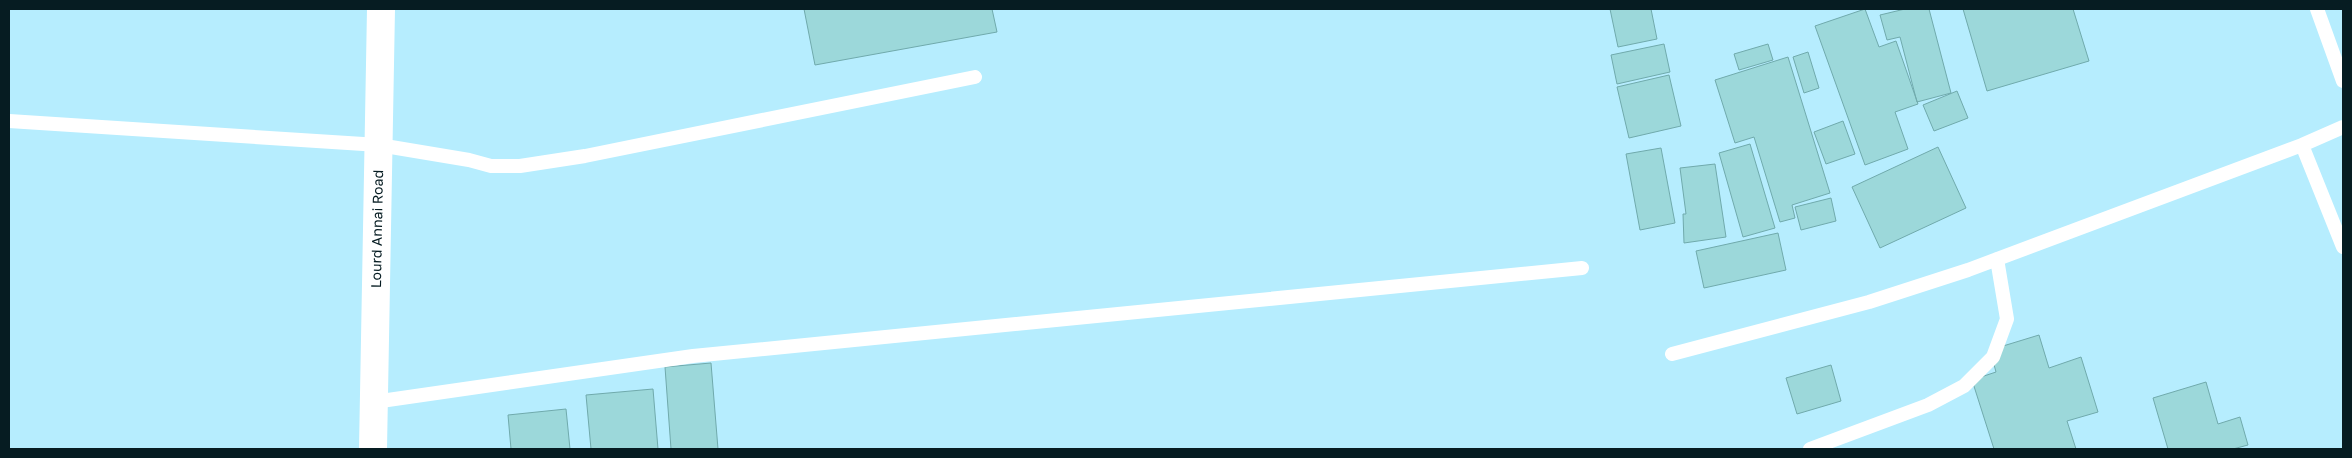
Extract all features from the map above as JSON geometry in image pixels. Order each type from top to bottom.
[{"type":"street","name":"Lourd Annai Road","points":[[373,449],[381,9]]},
{"type":"lane","points":[[2317,9],[2343,81]]},
{"type":"lane","points":[[9,121],[379,145],[469,160],[491,166],[520,166],[585,156],[975,77]]},
{"type":"lane","points":[[1672,354],[1869,302],[1997,259],[2302,145],[2343,127]]},
{"type":"lane","points":[[2302,145],[2343,247]]},
{"type":"lane","points":[[1810,449],[1928,406],[1964,386],[1993,357],[2007,319],[1997,259]]},
{"type":"lane","points":[[374,402],[693,356],[1582,268]]},
{"type":"building","points":[[804,9],[992,9],[997,32],[815,65]]},
{"type":"building","points":[[1610,9],[1651,9],[1657,39],[1618,47]]},
{"type":"building","points":[[1865,9],[1879,47],[1896,41],[1918,104],[1895,112],[1908,149],[1865,165],[1815,26]]},
{"type":"building","points":[[1905,9],[1929,9],[1951,93],[1917,102],[1900,37],[1887,40],[1880,15]]},
{"type":"building","points":[[1963,9],[2073,9],[2089,61],[1987,91]]},
{"type":"building","points":[[1664,44],[1670,72],[1617,84],[1611,55]]},
{"type":"building","points":[[1768,44],[1773,60],[1739,70],[1734,54]]},
{"type":"building","points":[[1808,52],[1819,88],[1804,93],[1793,57]]},
{"type":"building","points":[[1788,57],[1830,193],[1792,205],[1795,218],[1780,222],[1754,137],[1735,143],[1715,80]]},
{"type":"building","points":[[1669,75],[1681,126],[1629,138],[1617,87]]},
{"type":"building","points":[[1957,91],[1968,118],[1934,131],[1923,105]]},
{"type":"building","points":[[1843,121],[1855,154],[1826,164],[1814,132]]},
{"type":"building","points":[[1750,144],[1775,228],[1743,237],[1719,153]]},
{"type":"building","points":[[1938,147],[1966,208],[1880,248],[1852,187]]},
{"type":"building","points":[[1661,148],[1675,223],[1640,230],[1626,154]]},
{"type":"building","points":[[1715,164],[1726,237],[1684,243],[1683,214],[1686,214],[1680,168]]},
{"type":"building","points":[[1831,198],[1836,221],[1801,230],[1795,207]]},
{"type":"building","points":[[1778,233],[1786,270],[1704,288],[1696,251]]},
{"type":"building","points":[[2039,335],[2049,368],[2081,357],[2098,412],[2067,421],[2076,449],[1994,449],[1972,380],[1996,372],[1990,350]]},
{"type":"building","points":[[711,363],[718,449],[671,449],[665,367]]},
{"type":"building","points":[[1831,365],[1841,401],[1797,414],[1786,378]]},
{"type":"building","points":[[2206,382],[2218,424],[2240,417],[2248,445],[2233,449],[2168,449],[2153,398]]},
{"type":"building","points":[[653,389],[658,449],[591,449],[586,395]]},
{"type":"building","points":[[566,409],[570,449],[511,449],[508,415]]}]
